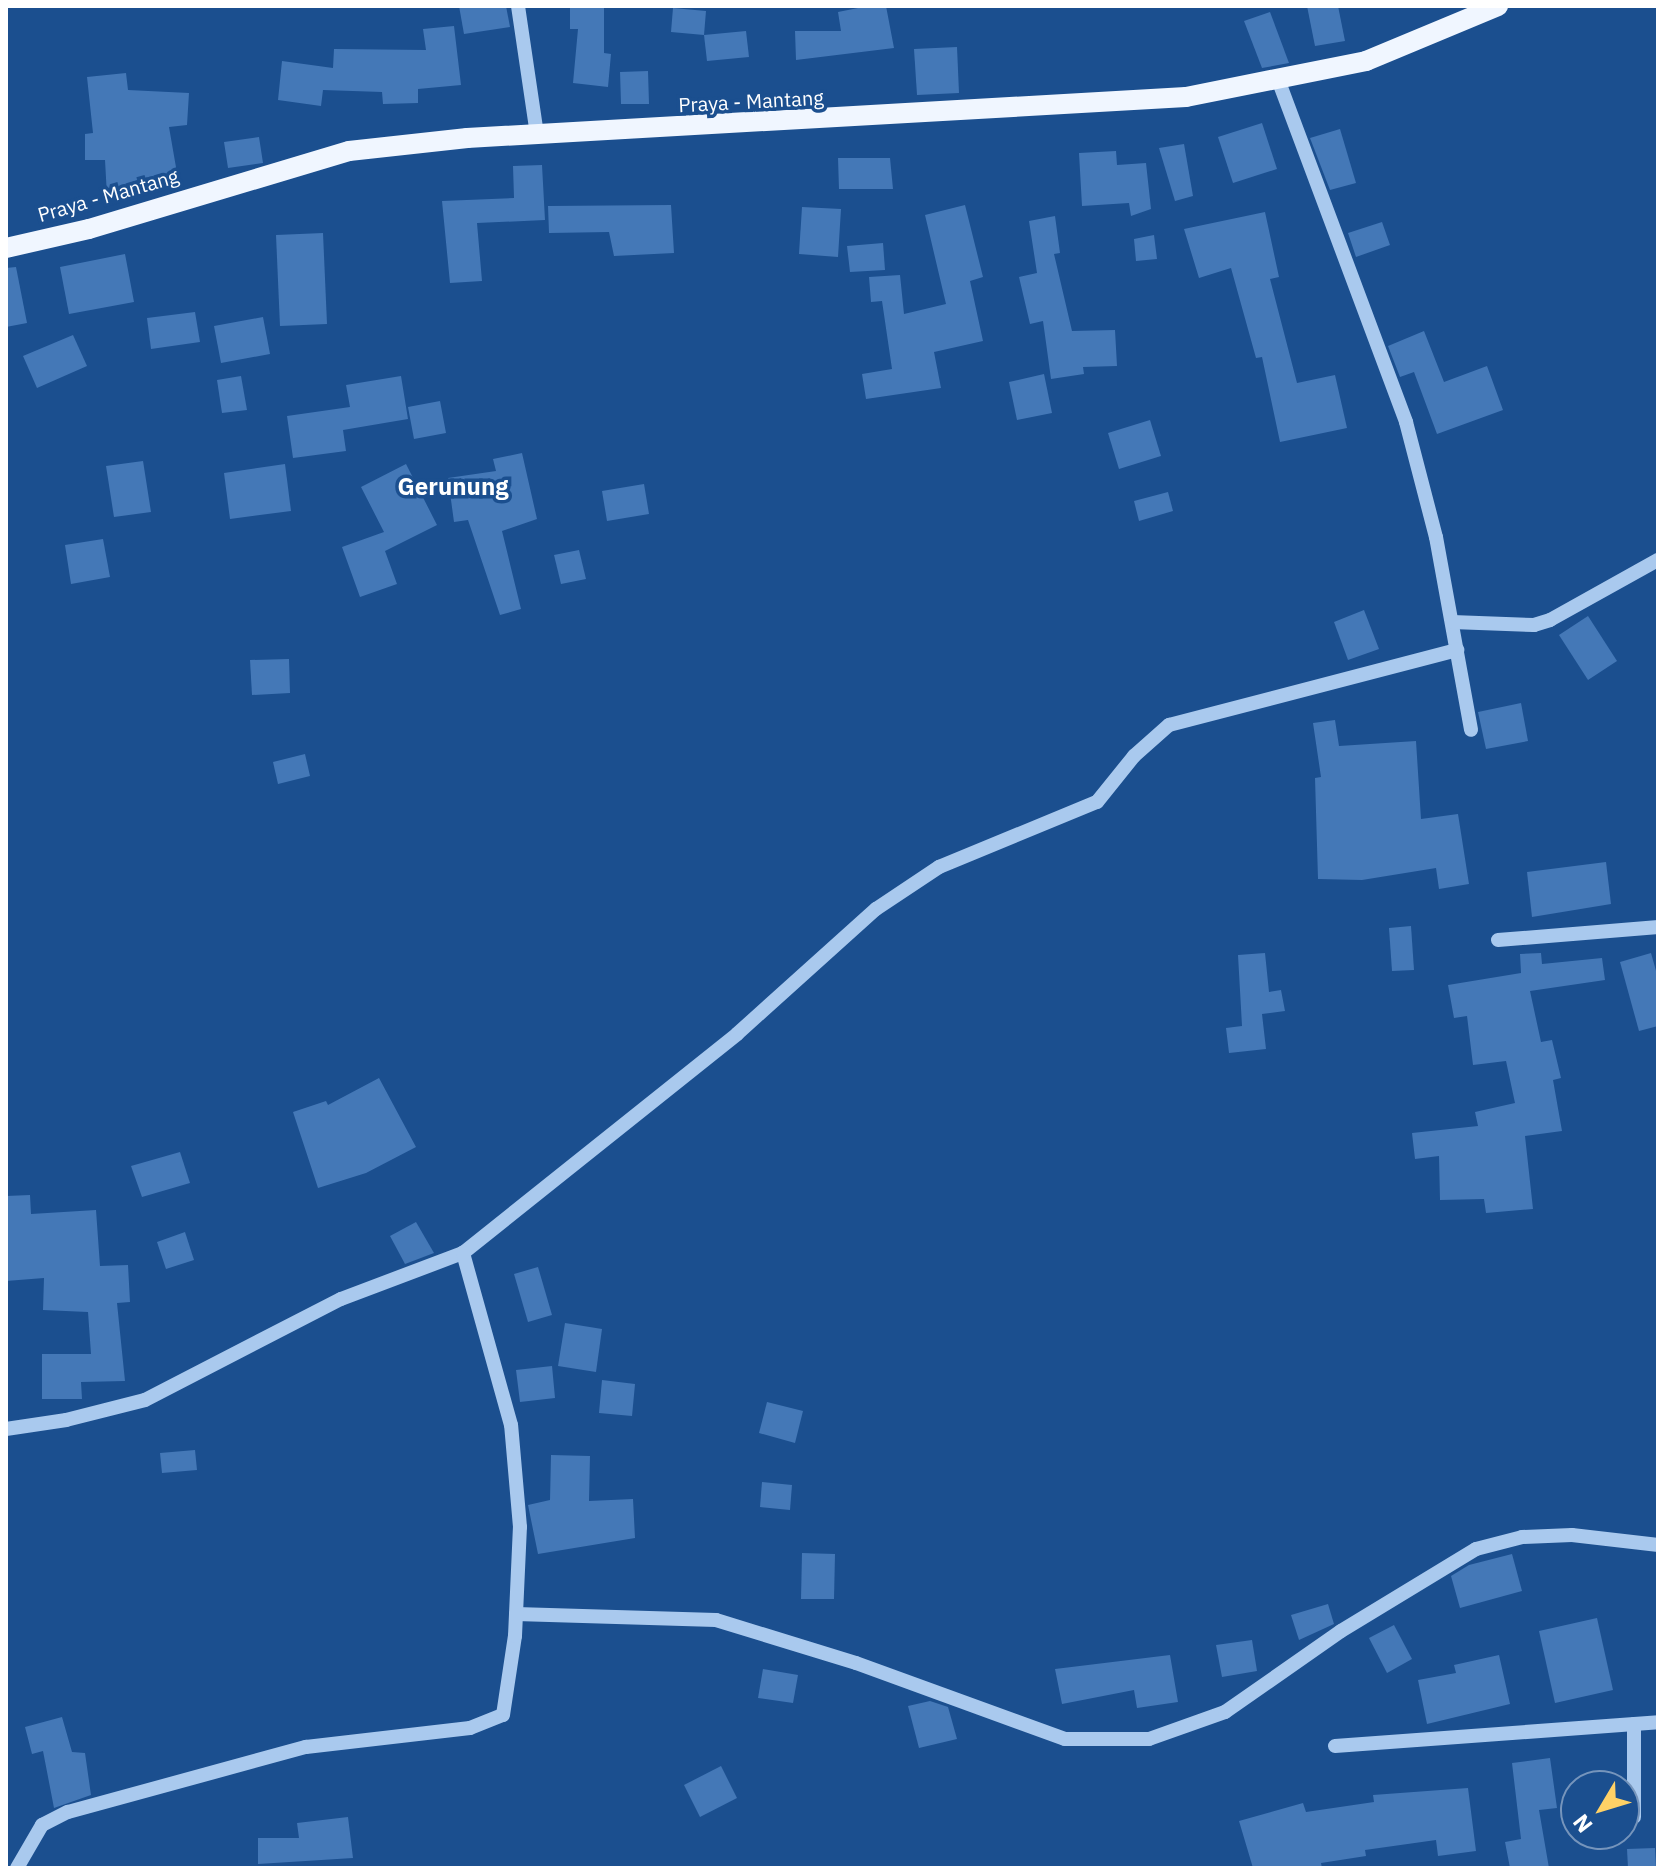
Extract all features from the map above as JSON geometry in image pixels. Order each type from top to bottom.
[{"type":"main road","name":"Praya - Mantang","points":[[6,248],[89,229],[349,151],[537,134],[1106,105],[1279,82],[1366,61],[1498,6]]},
{"type":"street","points":[[518,6],[537,134]]},
{"type":"street","points":[[1279,82],[1406,422],[1452,622],[1471,730]]},
{"type":"street","points":[[1452,622],[1534,625],[1550,620],[1658,560]]},
{"type":"street","points":[[6,1429],[66,1420],[145,1400],[341,1299],[463,1253],[737,1034],[876,909],[939,867],[1097,802],[1134,756],[1169,725],[1457,650]]},
{"type":"street","points":[[1498,940],[1658,927]]},
{"type":"street","points":[[17,1868],[42,1825],[68,1812],[306,1747],[470,1728],[498,1720],[505,1708],[516,1614],[520,1527],[511,1425],[463,1253]]},
{"type":"street","points":[[516,1614],[716,1620],[856,1663],[1065,1739],[1149,1739],[1225,1712],[1341,1631],[1476,1549],[1503,1540],[1572,1535],[1658,1545]]},
{"type":"street","points":[[1335,1746],[1658,1722]]},
{"type":"street","points":[[1634,1724],[1634,1770]]},
{"type":"building","points":[[459,6],[506,6],[510,27],[464,34]]},
{"type":"building","points":[[570,6],[604,6],[604,53],[611,54],[608,87],[573,83],[578,29],[570,29]]},
{"type":"building","points":[[886,6],[894,48],[796,60],[795,31],[841,31],[838,12]]},
{"type":"building","points":[[1307,6],[1338,6],[1345,41],[1315,46]]},
{"type":"building","points":[[673,8],[706,11],[704,35],[671,32]]},
{"type":"building","points":[[1270,12],[1289,63],[1262,68],[1244,21]]},
{"type":"building","points":[[454,26],[461,85],[418,89],[418,103],[383,104],[382,92],[323,90],[321,106],[278,100],[282,61],[333,68],[334,49],[426,50],[423,29]]},
{"type":"building","points":[[746,31],[749,57],[707,61],[704,35]]},
{"type":"building","points":[[957,47],[959,93],[917,95],[914,49]]},
{"type":"building","points":[[648,71],[649,104],[621,104],[620,72]]},
{"type":"building","points":[[126,73],[128,90],[189,93],[187,125],[169,127],[177,173],[140,179],[141,194],[107,196],[105,160],[85,160],[85,134],[93,133],[87,77]]},
{"type":"building","points":[[1262,123],[1277,169],[1233,183],[1218,137]]},
{"type":"building","points":[[1340,129],[1356,183],[1330,190],[1310,138]]},
{"type":"building","points":[[259,137],[263,163],[228,168],[224,142]]},
{"type":"building","points":[[1184,144],[1193,196],[1175,201],[1159,148]]},
{"type":"building","points":[[1116,151],[1117,165],[1146,163],[1151,209],[1131,216],[1129,203],[1082,206],[1079,153]]},
{"type":"building","points":[[838,158],[890,158],[893,189],[839,189]]},
{"type":"building","points":[[542,165],[545,220],[477,223],[482,281],[450,283],[442,201],[514,198],[513,166]]},
{"type":"building","points":[[671,205],[674,253],[614,256],[609,232],[549,233],[548,206]]},
{"type":"building","points":[[965,205],[983,277],[970,281],[983,341],[934,352],[941,388],[866,399],[862,374],[892,369],[882,301],[871,302],[869,277],[900,275],[904,314],[946,304],[925,215]]},
{"type":"building","points":[[802,207],[841,209],[838,257],[799,254]]},
{"type":"building","points":[[1265,212],[1279,277],[1270,279],[1297,383],[1335,375],[1347,428],[1280,442],[1262,357],[1256,358],[1231,268],[1199,278],[1184,229]]},
{"type":"building","points":[[1055,216],[1060,253],[1054,254],[1072,331],[1115,330],[1117,366],[1083,367],[1084,374],[1051,379],[1043,321],[1030,324],[1019,277],[1037,273],[1029,221]]},
{"type":"building","points":[[1382,222],[1390,245],[1356,257],[1348,233]]},
{"type":"building","points":[[323,233],[327,324],[280,326],[276,235]]},
{"type":"building","points":[[1154,235],[1157,259],[1136,261],[1134,239]]},
{"type":"building","points":[[883,243],[885,270],[850,272],[847,246]]},
{"type":"building","points":[[125,254],[134,302],[69,314],[60,267]]},
{"type":"building","points":[[16,267],[27,323],[6,327],[6,268]]},
{"type":"building","points":[[195,312],[200,342],[151,349],[147,318]]},
{"type":"building","points":[[263,317],[270,354],[221,363],[214,326]]},
{"type":"building","points":[[1424,331],[1444,382],[1487,366],[1503,410],[1437,434],[1414,372],[1400,377],[1388,346]]},
{"type":"building","points":[[73,335],[87,366],[37,388],[23,356]]},
{"type":"building","points":[[1044,374],[1052,413],[1017,420],[1009,382]]},
{"type":"building","points":[[241,376],[247,410],[222,413],[217,380]]},
{"type":"building","points":[[401,376],[408,419],[343,430],[346,451],[293,458],[287,416],[350,407],[346,385]]},
{"type":"building","points":[[440,401],[446,433],[414,439],[408,407]]},
{"type":"building","points":[[1150,420],[1161,456],[1119,469],[1108,433]]},
{"type":"building","points":[[522,453],[537,519],[502,531],[521,609],[500,615],[468,520],[454,522],[448,478],[496,471],[493,459]]},
{"type":"building","points":[[143,461],[151,512],[114,517],[106,466]]},
{"type":"building","points":[[285,464],[291,511],[230,519],[224,473]]},
{"type":"building","points":[[406,464],[437,525],[385,551],[397,584],[360,597],[342,547],[384,532],[361,487]]},
{"type":"building","points":[[644,484],[649,514],[607,521],[602,491]]},
{"type":"building","points":[[1168,492],[1173,511],[1139,521],[1134,501]]},
{"type":"building","points":[[103,539],[110,577],[71,584],[65,545]]},
{"type":"building","points":[[579,550],[586,579],[561,584],[554,555]]},
{"type":"building","points":[[1364,610],[1379,649],[1348,660],[1334,622]]},
{"type":"building","points":[[1588,616],[1617,661],[1588,680],[1559,635]]},
{"type":"building","points":[[289,659],[290,693],[252,695],[250,660]]},
{"type":"building","points":[[1521,703],[1528,741],[1486,749],[1478,712]]},
{"type":"building","points":[[1335,720],[1339,746],[1416,741],[1421,819],[1458,814],[1469,884],[1439,889],[1436,868],[1362,880],[1318,879],[1315,778],[1321,777],[1313,723]]},
{"type":"building","points":[[305,754],[310,776],[278,784],[273,762]]},
{"type":"building","points":[[1606,862],[1611,904],[1532,917],[1527,872]]},
{"type":"building","points":[[1411,926],[1414,970],[1392,971],[1389,928]]},
{"type":"building","points":[[1265,953],[1269,992],[1281,990],[1285,1011],[1262,1014],[1266,1049],[1229,1053],[1226,1028],[1242,1026],[1238,955]]},
{"type":"building","points":[[1541,953],[1542,964],[1602,958],[1605,980],[1530,991],[1541,1042],[1552,1040],[1561,1078],[1553,1080],[1562,1131],[1525,1136],[1533,1209],[1486,1213],[1484,1199],[1440,1200],[1439,1156],[1415,1159],[1412,1133],[1478,1126],[1475,1112],[1515,1103],[1506,1061],[1473,1065],[1467,1016],[1454,1018],[1448,985],[1521,973],[1520,954]]},
{"type":"building","points":[[1651,953],[1658,978],[1658,1026],[1639,1031],[1620,962]]},
{"type":"building","points":[[379,1078],[416,1147],[366,1173],[318,1188],[293,1112],[326,1101],[328,1105]]},
{"type":"building","points":[[180,1152],[190,1183],[142,1197],[131,1166]]},
{"type":"building","points":[[30,1195],[31,1214],[96,1210],[100,1266],[128,1265],[130,1302],[117,1303],[125,1381],[81,1382],[82,1399],[42,1399],[42,1354],[91,1354],[88,1312],[43,1310],[44,1278],[6,1281],[6,1196]]},
{"type":"building","points":[[416,1222],[434,1253],[405,1264],[390,1236]]},
{"type":"building","points":[[185,1232],[194,1260],[166,1269],[157,1242]]},
{"type":"building","points":[[538,1267],[552,1315],[528,1322],[514,1274]]},
{"type":"building","points":[[565,1323],[602,1329],[596,1372],[558,1366]]},
{"type":"building","points":[[552,1366],[555,1398],[520,1402],[516,1370]]},
{"type":"building","points":[[602,1380],[635,1384],[632,1416],[599,1413]]},
{"type":"building","points":[[767,1402],[803,1411],[795,1443],[759,1433]]},
{"type":"building","points":[[195,1450],[197,1470],[162,1473],[160,1453]]},
{"type":"building","points":[[551,1455],[590,1456],[589,1501],[633,1499],[635,1538],[538,1554],[528,1505],[550,1500]]},
{"type":"building","points":[[762,1482],[792,1485],[790,1510],[760,1507]]},
{"type":"building","points":[[802,1553],[835,1554],[834,1599],[801,1599]]},
{"type":"building","points":[[1512,1554],[1522,1591],[1460,1608],[1451,1576],[1469,1565]]},
{"type":"building","points":[[1328,1604],[1334,1624],[1299,1640],[1291,1615]]},
{"type":"building","points":[[1597,1618],[1613,1690],[1555,1703],[1539,1631]]},
{"type":"building","points":[[1394,1625],[1412,1659],[1387,1673],[1369,1638]]},
{"type":"building","points":[[1252,1640],[1257,1671],[1222,1677],[1216,1645]]},
{"type":"building","points":[[1170,1655],[1178,1702],[1137,1708],[1134,1690],[1062,1704],[1055,1669]]},
{"type":"building","points":[[1499,1655],[1510,1704],[1427,1724],[1418,1680],[1456,1673],[1454,1665]]},
{"type":"building","points":[[763,1669],[798,1675],[793,1703],[758,1698]]},
{"type":"building","points":[[930,1701],[948,1707],[957,1739],[919,1748],[908,1706]]},
{"type":"building","points":[[62,1717],[72,1752],[85,1753],[91,1795],[54,1808],[43,1751],[32,1754],[25,1727]]},
{"type":"building","points":[[1550,1758],[1557,1808],[1539,1810],[1549,1868],[1510,1868],[1505,1842],[1521,1839],[1512,1763]]},
{"type":"building","points":[[721,1766],[737,1798],[700,1817],[684,1785]]},
{"type":"building","points":[[1468,1788],[1476,1851],[1438,1856],[1436,1840],[1365,1850],[1366,1856],[1321,1863],[1322,1868],[1253,1868],[1239,1821],[1303,1803],[1306,1812],[1374,1802],[1373,1795]]},
{"type":"building","points":[[348,1817],[353,1858],[258,1864],[258,1838],[299,1838],[297,1823]]},
{"type":"building","points":[[1655,1848],[1656,1868],[1628,1868],[1627,1850]]},
{"type":"district","name":"Gerunung","points":[[453,487]]}]
